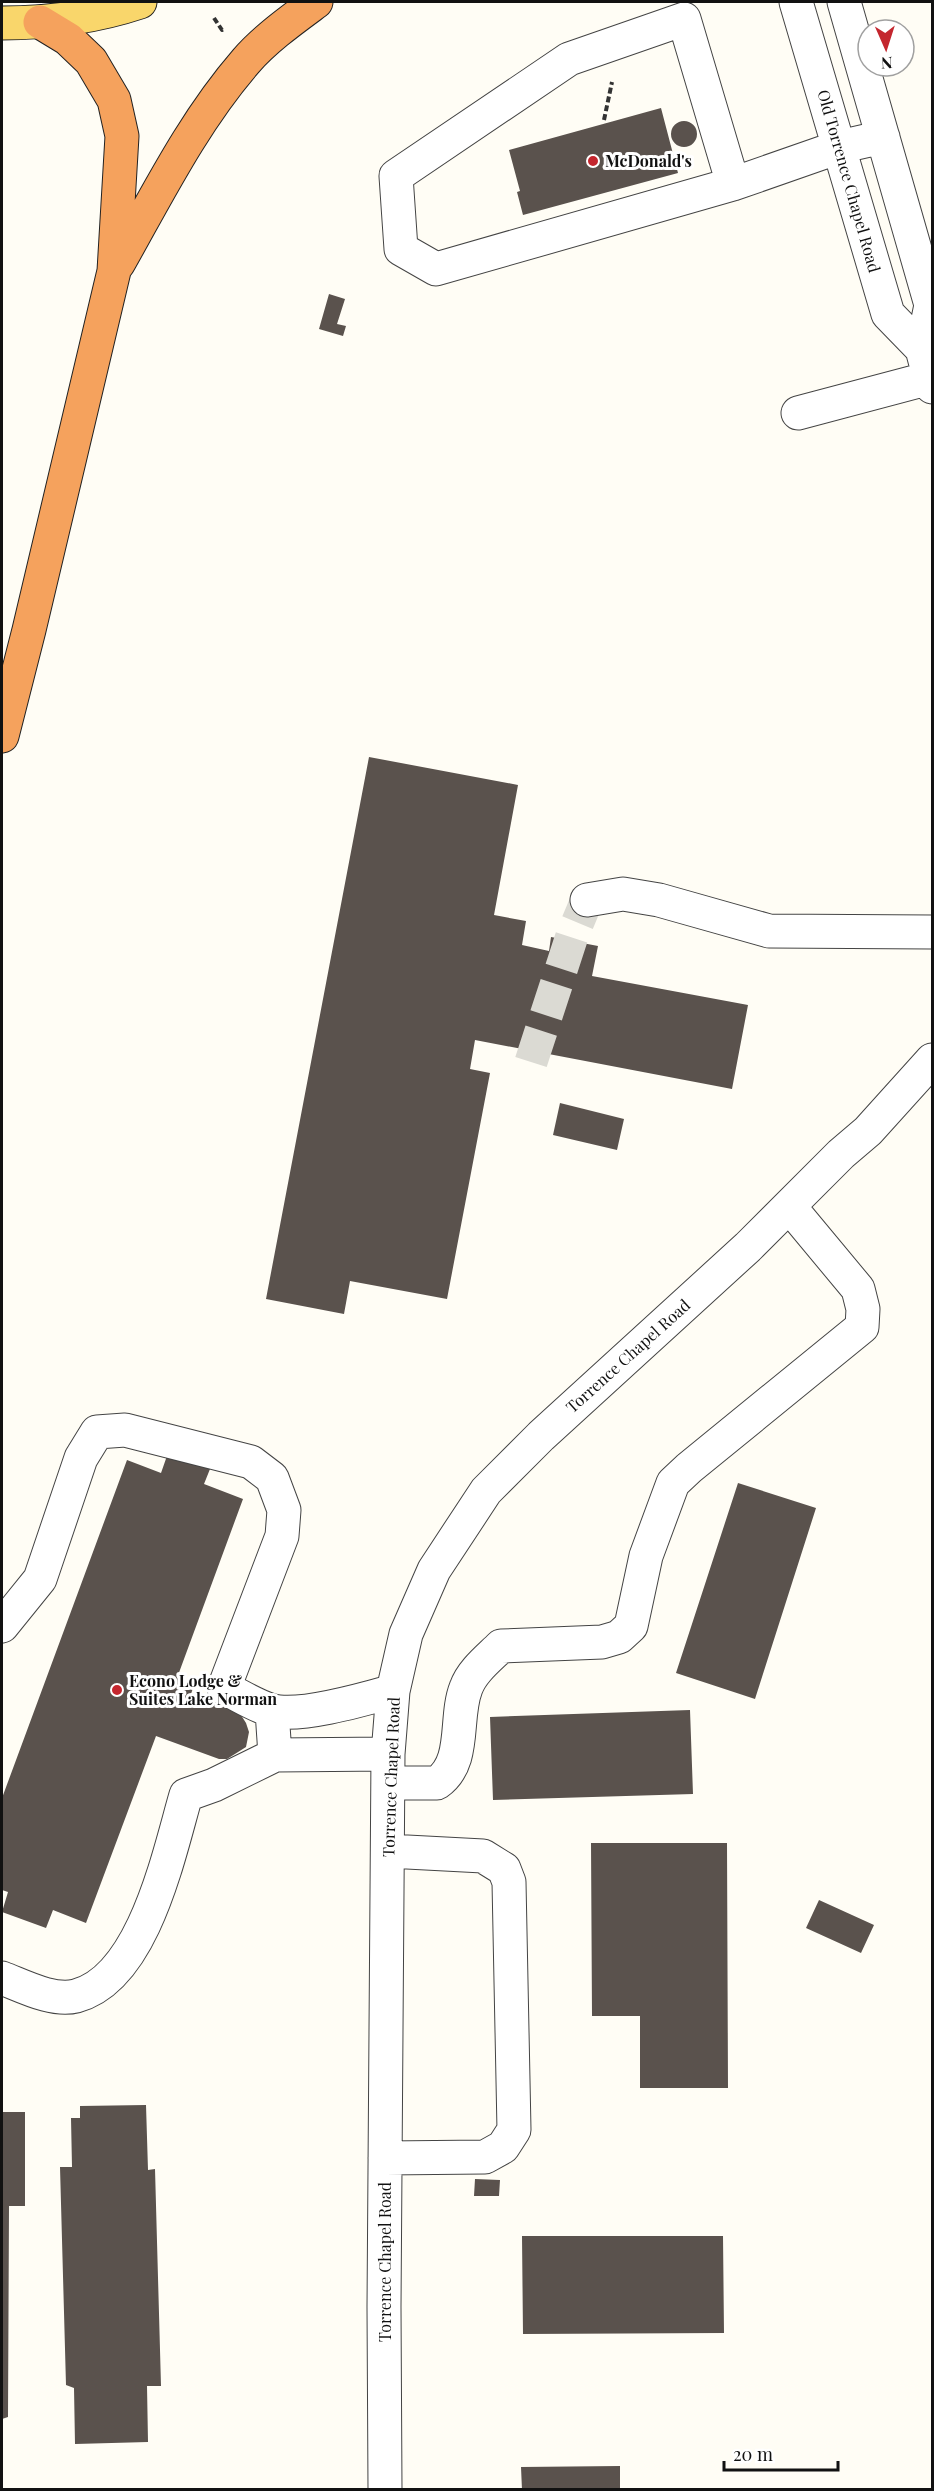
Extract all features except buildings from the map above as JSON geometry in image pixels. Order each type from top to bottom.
[{"type":"highway","points":[[114,271],[187,142],[216,98],[248,59],[316,2]]},
{"type":"highway","points":[[2,736],[114,271],[122,136],[114,100],[91,61],[68,39],[40,22]]},
{"type":"main road","points":[[2,22],[40,22],[102,13],[140,2]]},
{"type":"street","name":"Old Torrence Chapel Road","points":[[796,2],[888,314],[928,372]]},
{"type":"street","points":[[798,413],[928,372],[931,305],[844,2]]},
{"type":"street","points":[[733,184],[684,19],[569,59],[396,176],[401,249],[436,269],[733,184],[839,147],[883,137]]},
{"type":"street","points":[[587,900],[623,894],[659,900],[769,931],[933,932]]},
{"type":"street","name":"Torrence Chapel Road","points":[[385,2490],[388,1768],[393,1691],[406,1634],[434,1570],[486,1491],[540,1436],[748,1246],[868,1131],[933,1060]]},
{"type":"street","points":[[2,1978],[50,1996],[76,1996],[102,1982],[129,1954],[154,1901],[186,1794],[214,1785],[275,1755],[388,1768],[437,1783],[443,1779],[454,1763],[465,1689],[474,1674],[501,1646],[602,1642],[619,1637],[631,1626],[646,1556],[673,1483],[862,1327],[863,1309],[858,1289],[789,1206]]},
{"type":"street","points":[[2,1626],[40,1579],[81,1458],[97,1432],[125,1430],[251,1462],[272,1478],[284,1510],[282,1536],[224,1688],[272,1711],[310,1711],[393,1691]]},
{"type":"street","points":[[272,1711],[275,1755]]},
{"type":"street","points":[[385,2158],[485,2157],[502,2147],[514,2130],[509,1881],[504,1869],[483,1856],[388,1851]]},
{"type":"tunnel","points":[[531,1062],[572,936],[587,900]]},
{"type":"place","name":"McDonald's","points":[[593,161]]},
{"type":"place","name":"Econo Lodge & Suites Lake Norman","points":[[117,1690]]}]
